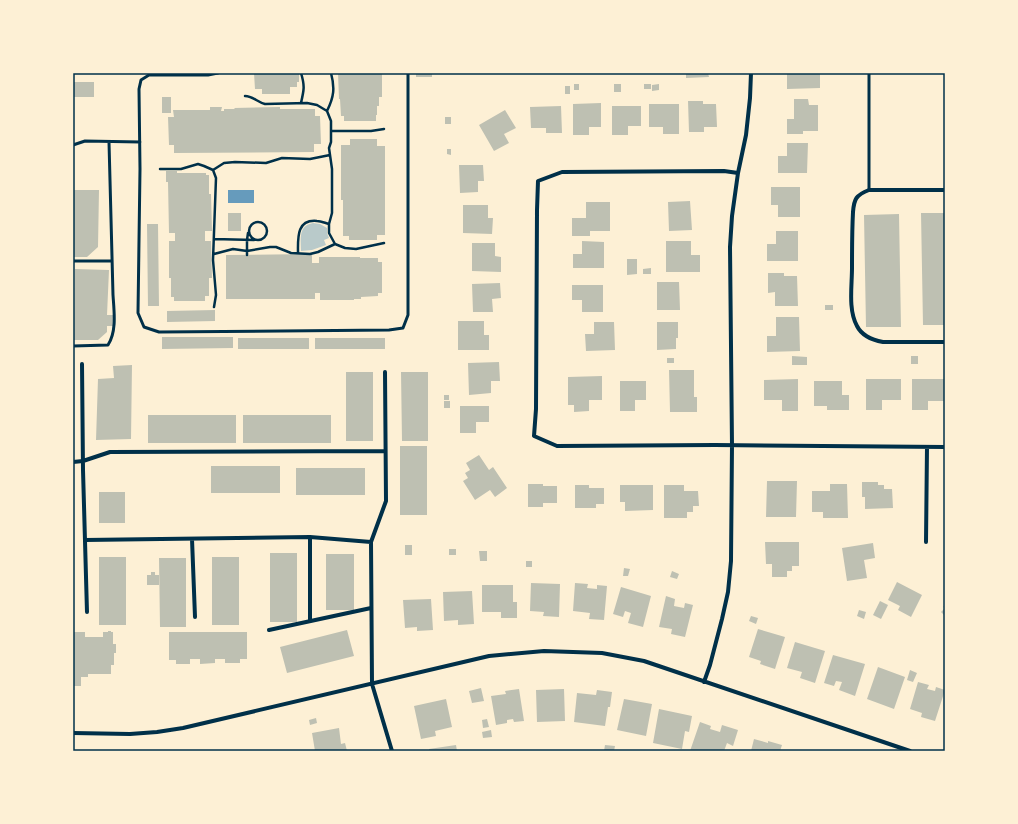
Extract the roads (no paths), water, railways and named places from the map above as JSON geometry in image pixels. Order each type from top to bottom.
[{"type":"street","points":[[704,682],[710,665],[728,592],[731,561],[732,445],[730,247],[732,216],[738,173],[746,135],[751,73]]},
{"type":"street","points":[[738,173],[724,171],[562,172],[538,181],[536,409],[534,436],[557,446],[732,445],[945,447]]},
{"type":"street","points":[[945,190],[869,190],[857,196],[853,206],[852,311],[853,318],[860,331],[865,336],[875,340],[883,342],[945,342]]},
{"type":"street","points":[[82,364],[87,612]]},
{"type":"street","points":[[385,372],[386,501],[371,542],[372,684],[392,751]]},
{"type":"street","points":[[926,542],[927,447]]},
{"type":"street","points":[[73,462],[83,461],[110,452],[385,451]]},
{"type":"street","points":[[85,540],[310,537],[371,542]]},
{"type":"street","points":[[310,537],[310,621]]},
{"type":"street","points":[[192,539],[195,617]]},
{"type":"street","points":[[269,630],[371,608]]},
{"type":"street","points":[[73,733],[130,734],[183,728],[488,656],[544,650],[602,653],[644,661],[902,750],[910,751]]},
{"type":"lane","points":[[218,73],[208,75],[149,75],[141,80],[139,89],[140,142],[138,313],[144,327],[159,332],[389,330],[403,328],[408,315],[408,73]]},
{"type":"lane","points":[[869,73],[869,190]]},
{"type":"lane","points":[[73,145],[85,141],[140,142]]},
{"type":"lane","points":[[73,346],[108,345],[113,334],[114,314],[109,142]]},
{"type":"lane","points":[[73,261],[112,261]]},
{"type":"water","points":[[228,190],[254,190],[254,203],[228,203]]}]
